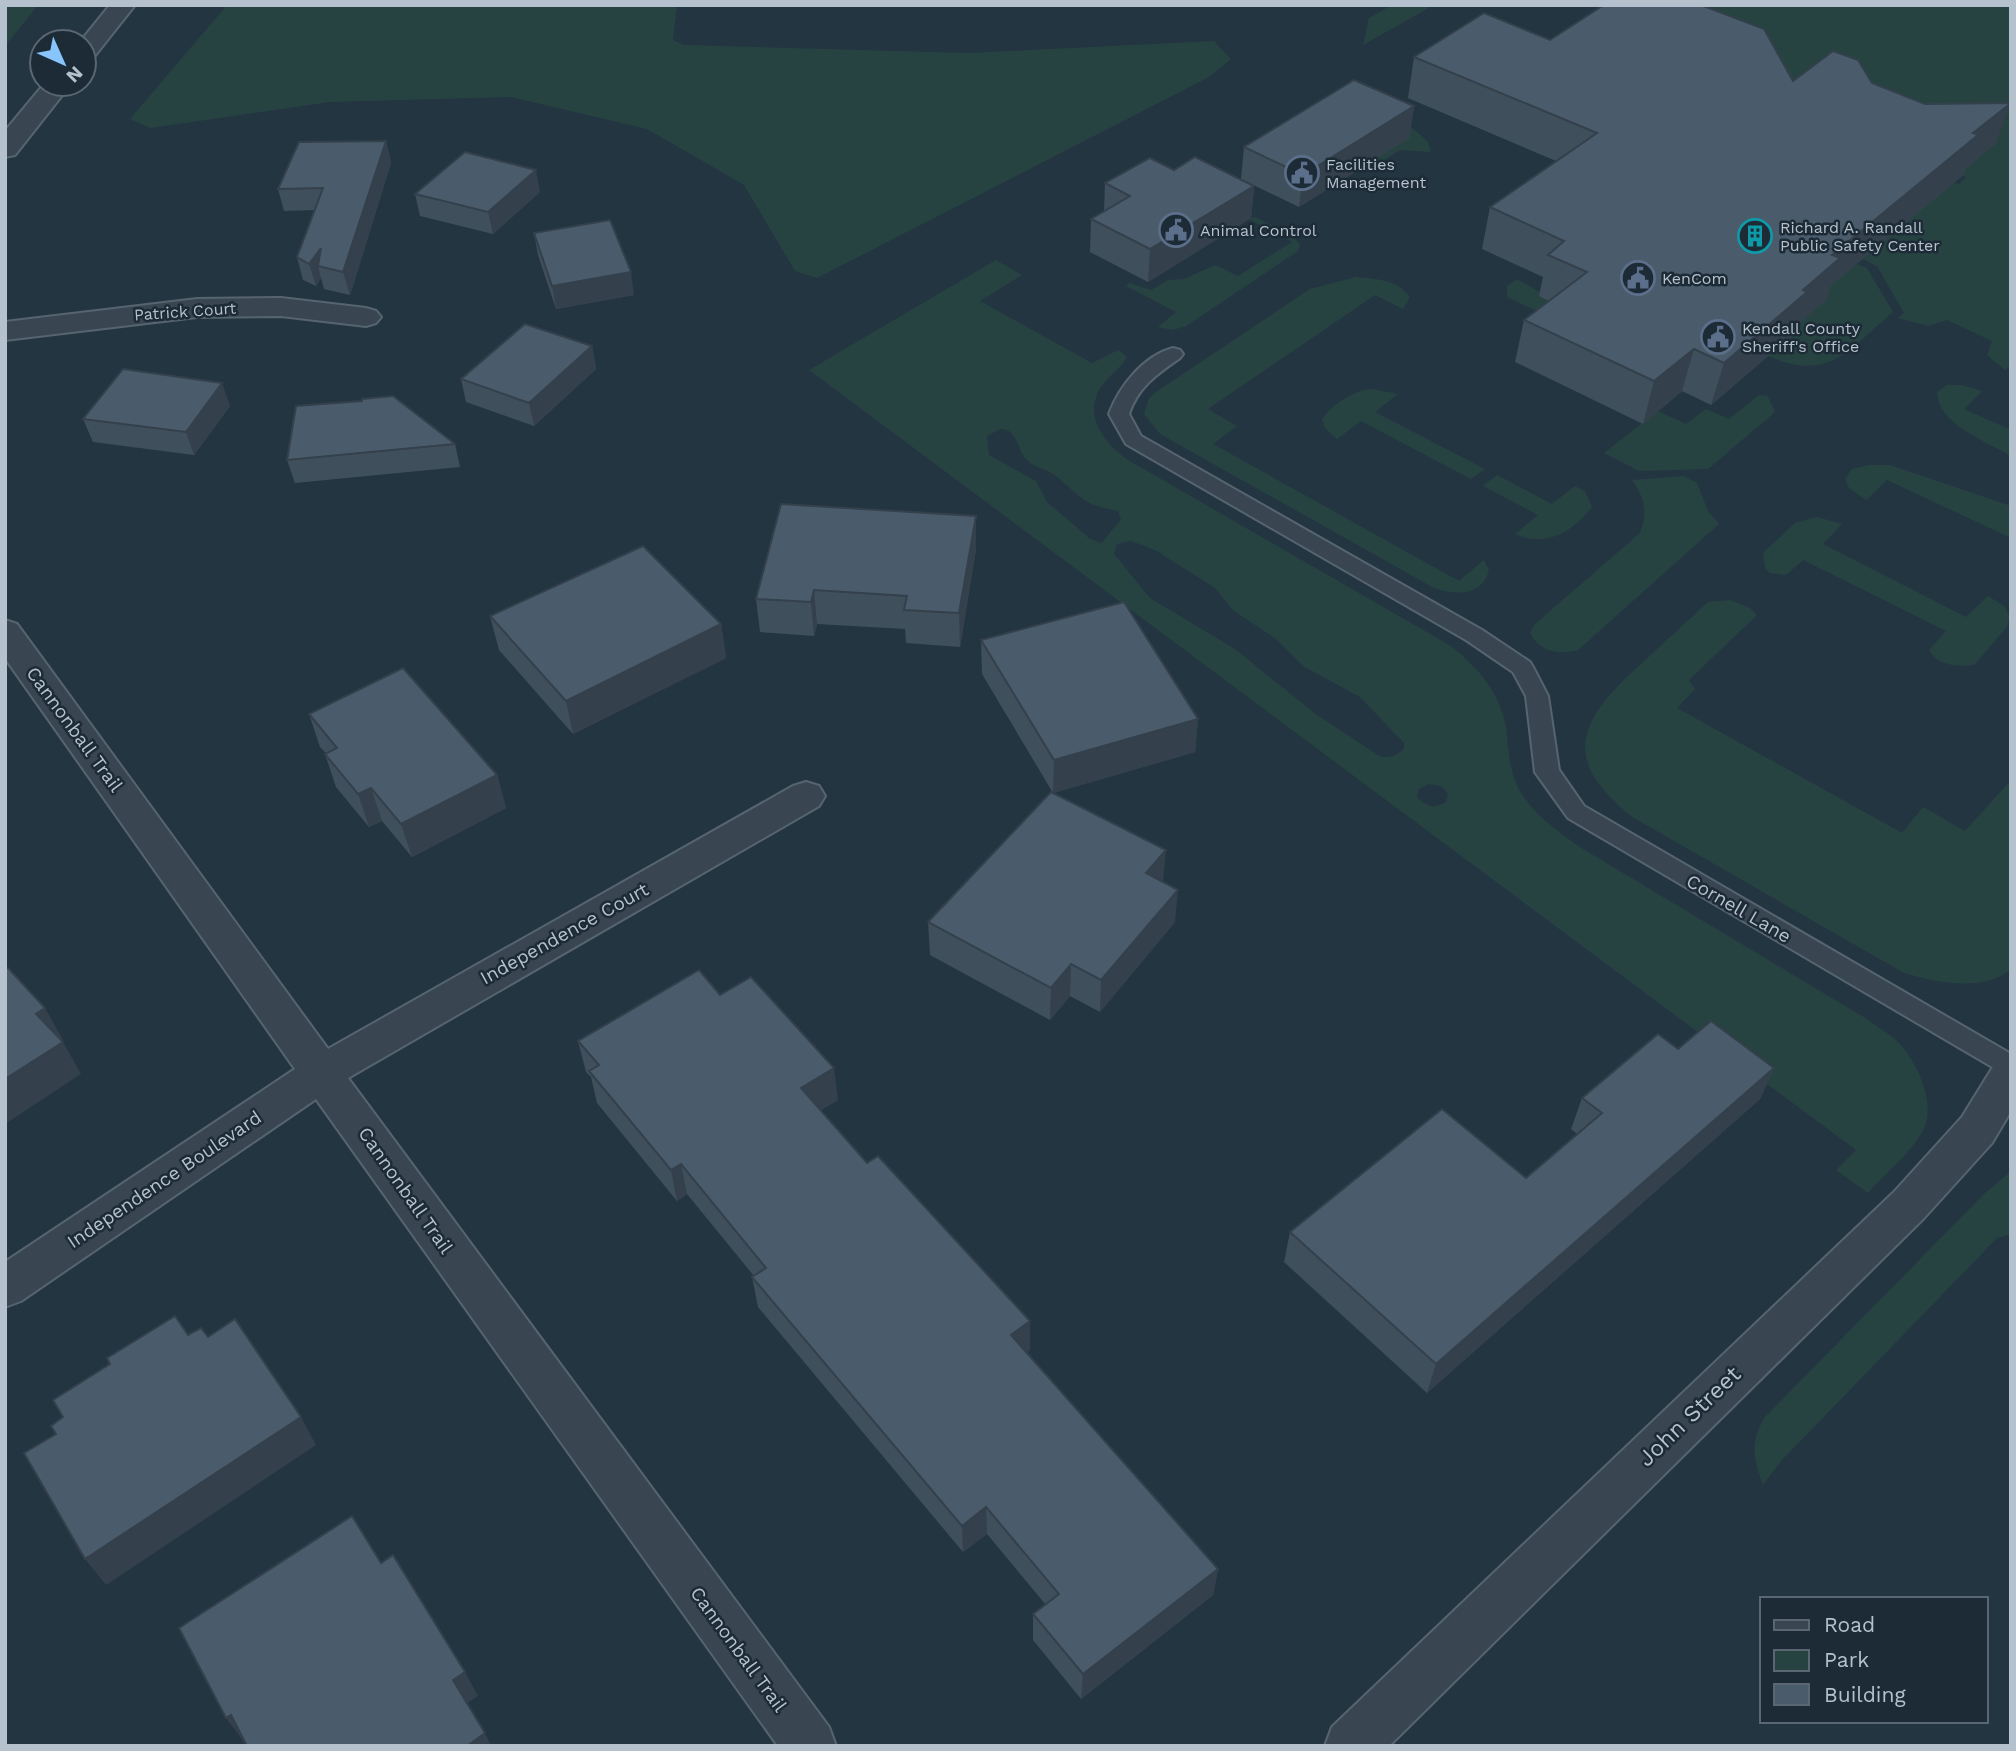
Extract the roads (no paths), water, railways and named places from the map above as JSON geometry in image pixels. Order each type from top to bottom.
[{"type":"street","points":[[98,36],[123,5]]},
{"type":"street","points":[[5,149],[47,98]]},
{"type":"street","name":"Patrick Court","points":[[5,331],[210,308],[281,306],[366,317]]},
{"type":"street","name":"Cannonball Trail","points":[[5,632],[472,1283],[810,1746]]},
{"type":"street","name":"Independence Court","points":[[323,1072],[806,796]]},
{"type":"street","name":"Independence Boulevard","points":[[5,1287],[323,1072]]},
{"type":"street","name":"John Street","points":[[1351,1746],[1909,1205],[1977,1130],[2011,1074]]},
{"type":"lane","name":"Cornell Lane","points":[[1173,354],[1145,373],[1125,393],[1119,414],[1133,440],[1167,462],[1474,635],[1521,667],[1536,696],[1547,772],[1576,812],[2011,1067]]},
{"type":"place","name":"Facilities Management","points":[[1302,173]]},
{"type":"place","name":"Animal Control","points":[[1176,230]]},
{"type":"place","name":"Richard A. Randall Public Safety Center","points":[[1755,236]]},
{"type":"place","name":"KenCom","points":[[1638,278]]},
{"type":"place","name":"Kendall County Sheriff's Office","points":[[1718,337]]}]
